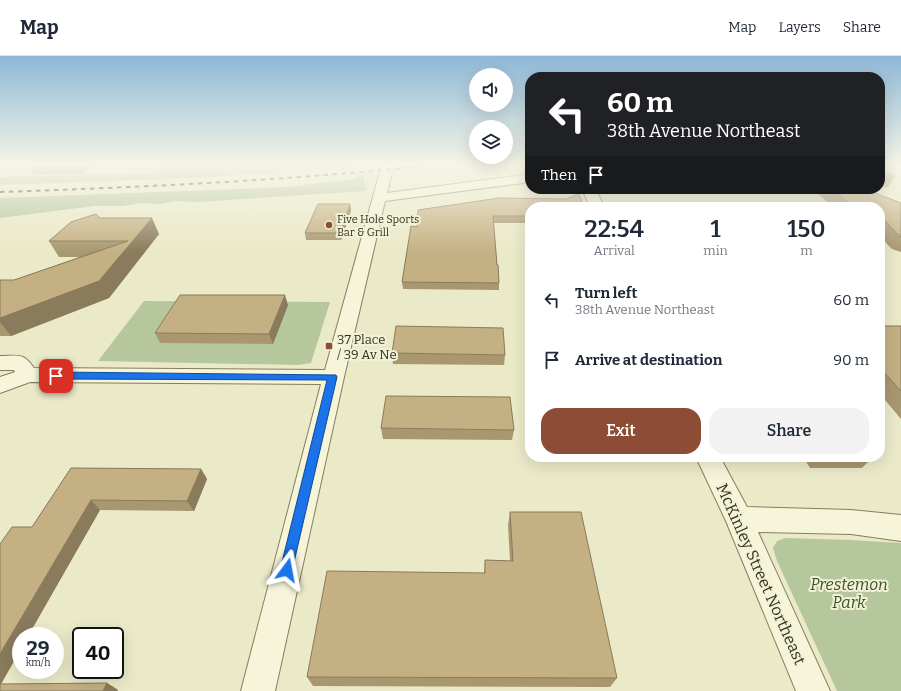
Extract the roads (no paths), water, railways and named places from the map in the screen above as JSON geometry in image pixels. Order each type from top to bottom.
[{"type":"street","points":[[258,691],[333,377],[380,194]]},
{"type":"street","points":[[379,198],[412,194]]},
{"type":"street","points":[[0,363],[20,363],[28,375]]},
{"type":"street","points":[[0,385],[28,375],[333,377]]},
{"type":"street","name":"McKinley Street Northeast","points":[[710,462],[739,519],[812,691]]},
{"type":"street","points":[[739,519],[851,522],[901,528]]},
{"type":"place","name":"Five Hole Sports Bar & Grill","points":[[329,225]]},
{"type":"place","name":"37 Place / 39 Av Ne","points":[[329,346]]},
{"type":"park label","name":"Prestemon Park","points":[[849,593]]}]
